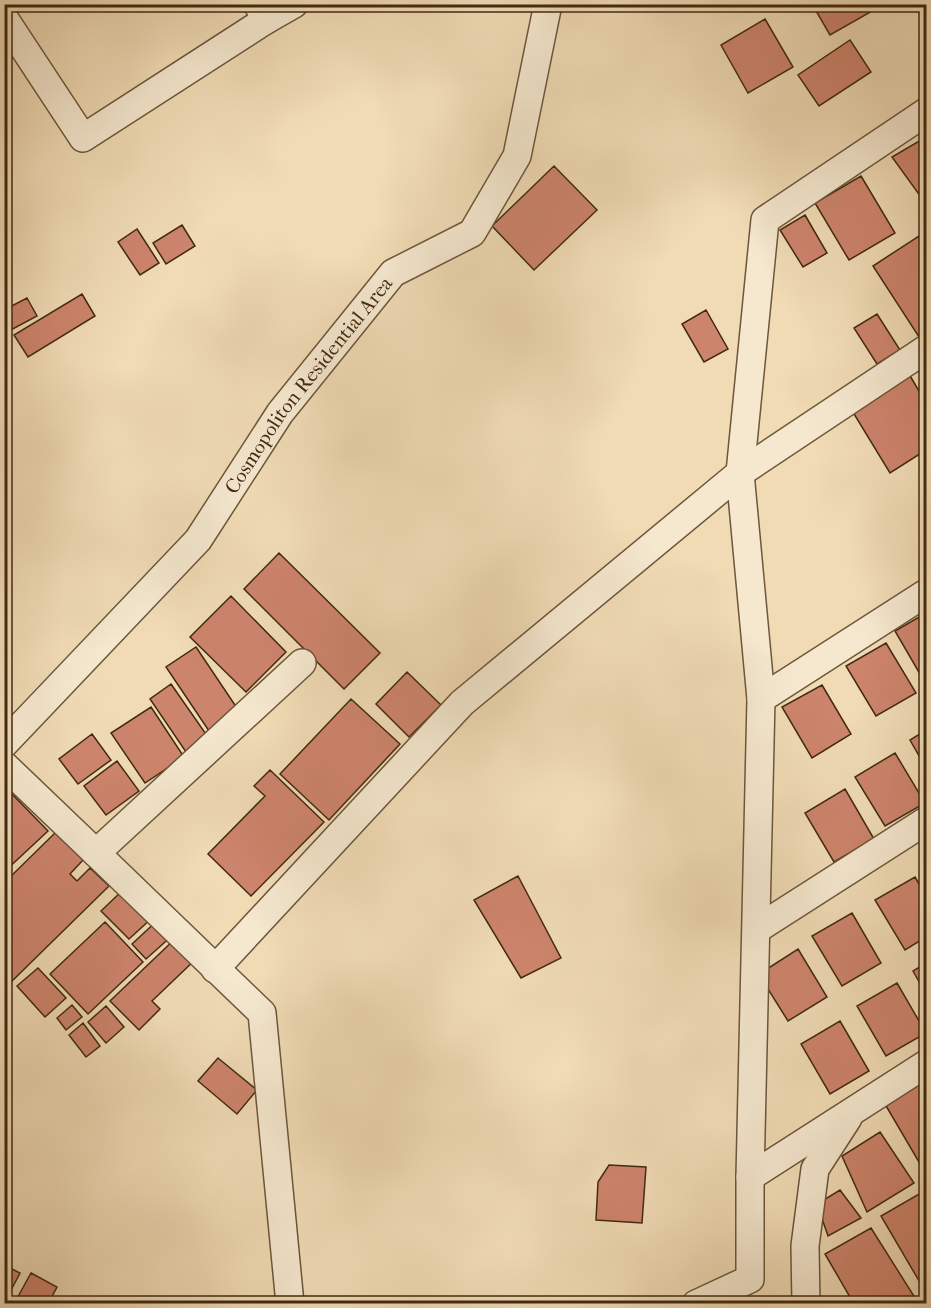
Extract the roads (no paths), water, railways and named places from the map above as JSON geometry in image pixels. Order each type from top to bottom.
[{"type":"street","points":[[4,18],[83,138],[262,12],[294,4]]},
{"type":"street","name":"Cosmopoliton Residential Area","points":[[4,744],[198,540],[280,413],[393,273],[472,233],[517,156],[548,4]]},
{"type":"street","points":[[696,1304],[750,1279],[750,1177],[761,699],[740,473],[765,220],[927,112]]},
{"type":"street","points":[[215,969],[462,703],[740,473],[927,349]]},
{"type":"street","points":[[761,699],[927,593]]},
{"type":"street","points":[[96,853],[302,663]]},
{"type":"street","points":[[4,765],[262,1013],[290,1304]]},
{"type":"street","points":[[757,929],[927,821]]},
{"type":"street","points":[[750,1177],[927,1064]]},
{"type":"street","points":[[806,1304],[805,1246],[815,1169],[852,1112]]}]
